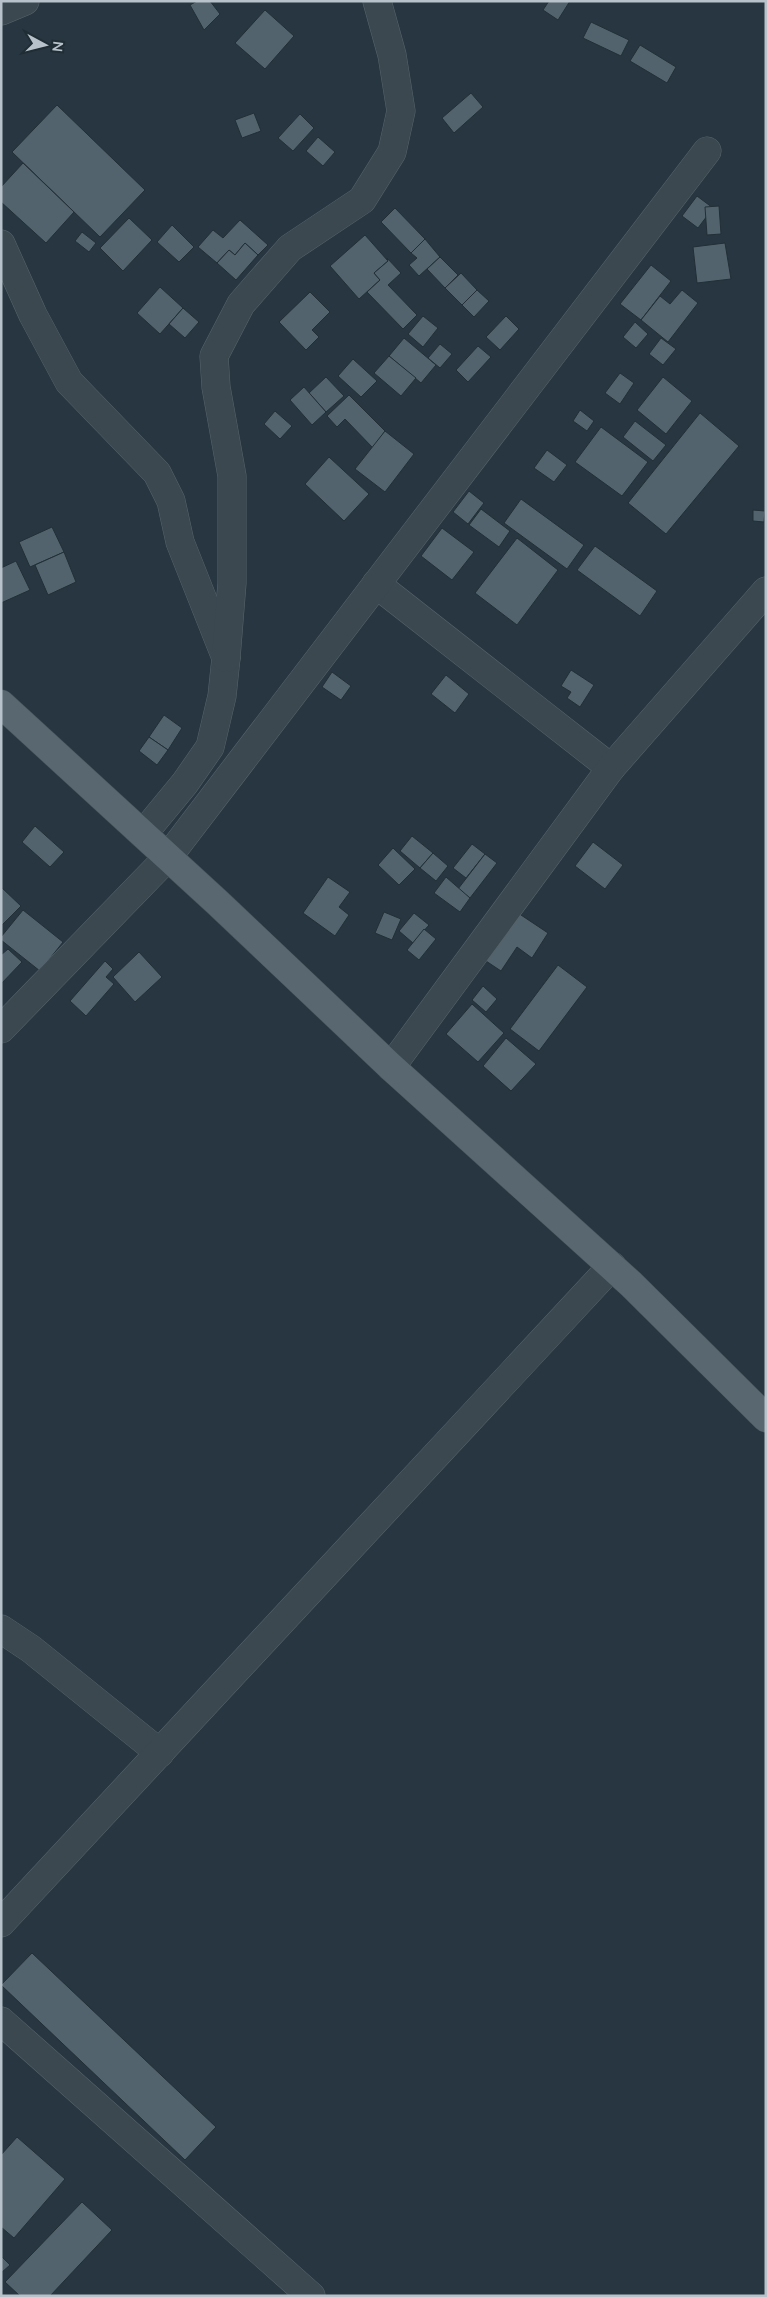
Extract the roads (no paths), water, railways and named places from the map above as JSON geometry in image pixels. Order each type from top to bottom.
[{"type":"main road","points":[[1,704],[168,856],[391,1067],[612,1266],[766,1418]]},
{"type":"street","points":[[1,11],[25,1]]},
{"type":"street","points":[[143,834],[185,783],[210,747],[222,696],[232,583],[232,476],[216,387],[214,356],[241,304],[290,248],[362,200],[392,152],[401,111],[392,55],[377,1]]},
{"type":"street","points":[[1,1028],[168,856],[707,151]]},
{"type":"street","points":[[1,244],[33,315],[69,382],[157,473],[171,501],[180,542],[226,658]]},
{"type":"street","points":[[376,584],[611,768]]},
{"type":"street","points":[[391,1067],[611,768],[761,594],[766,591]]},
{"type":"street","points":[[1,1923],[612,1266]]},
{"type":"street","points":[[1,1629],[32,1648],[160,1753]]},
{"type":"street","points":[[1,2021],[311,2296]]}]
